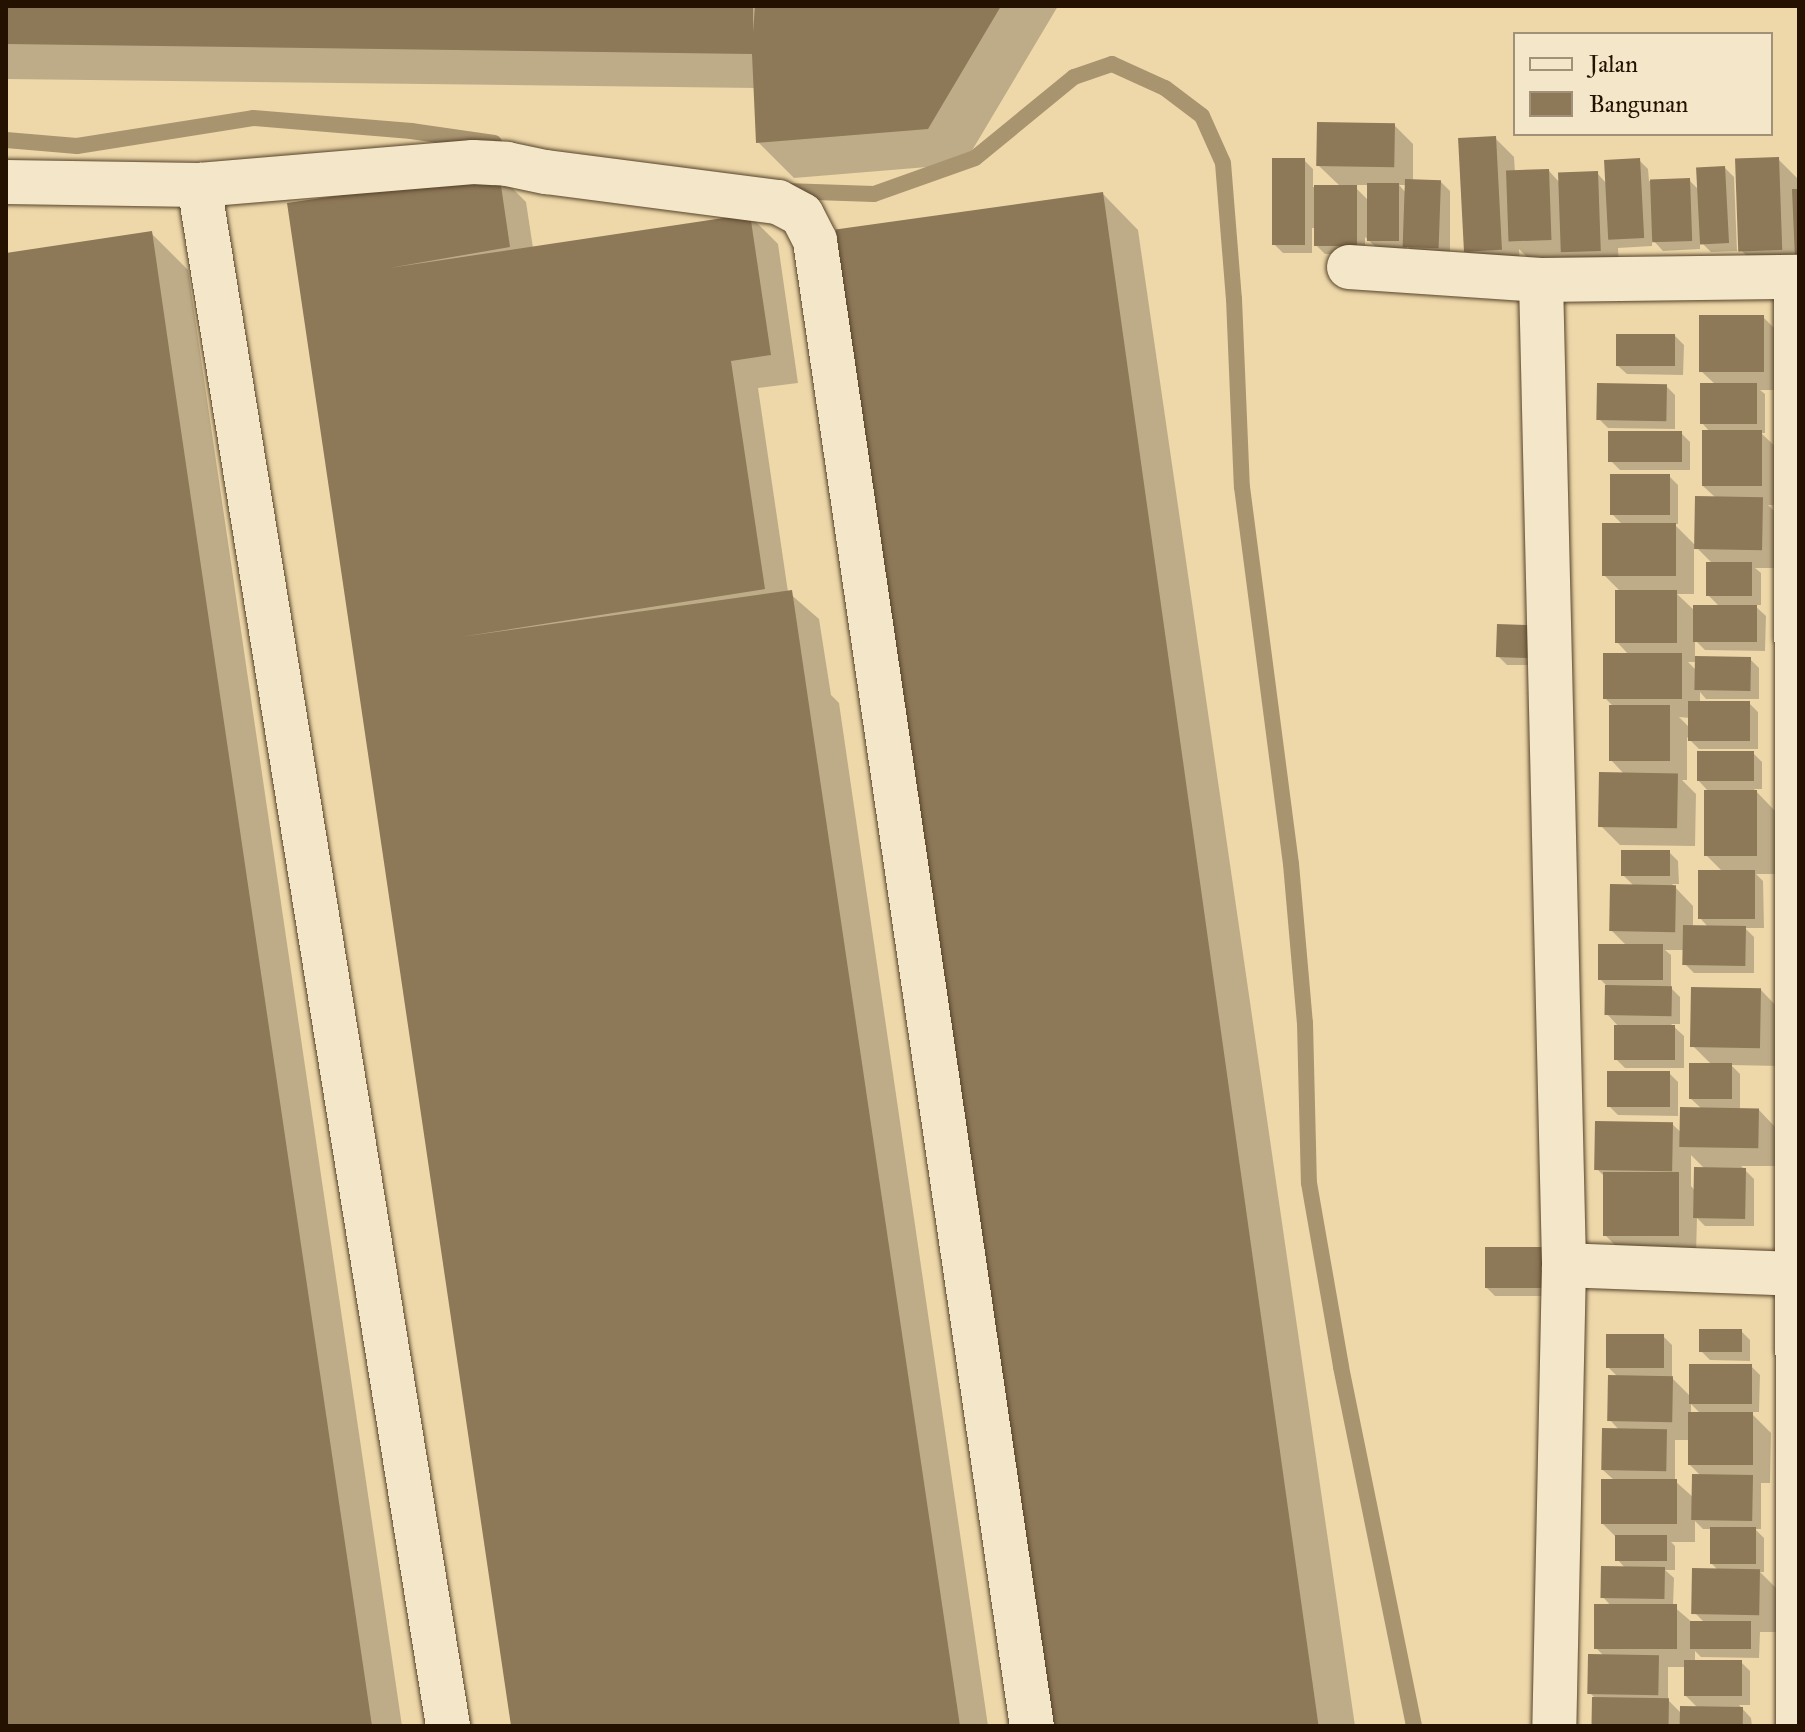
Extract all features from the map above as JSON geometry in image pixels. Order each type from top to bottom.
[{"type":"street","points":[[6,182],[199,185],[484,163],[778,202],[802,215],[815,241],[1032,1726]]},
{"type":"street","points":[[199,185],[448,1726]]},
{"type":"street","points":[[1349,267],[1541,280],[1798,277],[1798,1726]]},
{"type":"street","points":[[1541,280],[1564,1265],[1554,1726]]},
{"type":"street","points":[[1564,1265],[1799,1274]]},
{"type":"building","points":[[6,6],[753,6],[753,32],[755,6],[1001,6],[928,129],[756,143],[752,54],[6,44]]},
{"type":"building","points":[[1317,122],[1395,123],[1394,167],[1316,166]]},
{"type":"building","points":[[1496,136],[1502,250],[1464,252],[1458,138]]},
{"type":"building","points":[[1779,157],[1782,250],[1738,251],[1735,159]]},
{"type":"building","points":[[1272,158],[1305,158],[1305,245],[1272,245]]},
{"type":"building","points":[[1640,158],[1644,238],[1608,240],[1604,160]]},
{"type":"building","points":[[1725,166],[1729,243],[1700,244],[1696,168]]},
{"type":"building","points":[[1549,169],[1551,240],[1509,241],[1506,171]]},
{"type":"building","points":[[1598,171],[1601,251],[1561,252],[1558,172]]},
{"type":"building","points":[[499,172],[510,247],[389,268],[750,214],[771,355],[731,361],[765,589],[460,637],[792,590],[960,1726],[511,1726],[287,203]]},
{"type":"building","points":[[1690,178],[1692,241],[1652,242],[1650,179]]},
{"type":"building","points":[[1405,179],[1441,180],[1439,248],[1403,247]]},
{"type":"building","points":[[1367,183],[1399,183],[1399,241],[1367,241]]},
{"type":"building","points":[[1314,185],[1357,185],[1357,246],[1314,246]]},
{"type":"building","points":[[1792,189],[1799,189],[1799,259],[1795,259]]},
{"type":"building","points":[[1103,192],[1319,1726],[1046,1726],[836,230]]},
{"type":"building","points":[[152,231],[372,1726],[6,1726],[6,253]]},
{"type":"building","points":[[1699,315],[1764,315],[1764,372],[1699,372]]},
{"type":"building","points":[[1616,334],[1675,334],[1675,366],[1616,366]]},
{"type":"building","points":[[1597,383],[1667,384],[1666,421],[1596,420]]},
{"type":"building","points":[[1700,383],[1757,383],[1757,424],[1700,424]]},
{"type":"building","points":[[1702,430],[1762,430],[1762,486],[1702,486]]},
{"type":"building","points":[[1608,431],[1682,431],[1682,462],[1608,462]]},
{"type":"building","points":[[1610,474],[1670,474],[1670,515],[1610,515]]},
{"type":"building","points":[[1695,496],[1763,497],[1762,550],[1694,549]]},
{"type":"building","points":[[1602,523],[1676,523],[1676,576],[1602,576]]},
{"type":"building","points":[[1706,562],[1752,562],[1752,596],[1706,596]]},
{"type":"building","points":[[1615,590],[1677,590],[1677,643],[1615,643]]},
{"type":"building","points":[[1693,605],[1757,605],[1757,642],[1693,642]]},
{"type":"building","points":[[1497,624],[1530,625],[1529,658],[1496,657]]},
{"type":"building","points":[[1603,653],[1682,653],[1682,699],[1603,699]]},
{"type":"building","points":[[1695,656],[1751,657],[1750,691],[1694,690]]},
{"type":"building","points":[[1688,701],[1750,701],[1750,741],[1688,741]]},
{"type":"building","points":[[1609,705],[1670,705],[1670,761],[1609,761]]},
{"type":"building","points":[[1697,751],[1754,751],[1754,781],[1697,781]]},
{"type":"building","points":[[1599,772],[1678,773],[1677,828],[1598,827]]},
{"type":"building","points":[[1704,790],[1757,790],[1757,856],[1704,856]]},
{"type":"building","points":[[1621,850],[1670,850],[1670,876],[1621,876]]},
{"type":"building","points":[[1698,870],[1755,870],[1755,919],[1698,919]]},
{"type":"building","points":[[1610,884],[1676,885],[1675,932],[1609,931]]},
{"type":"building","points":[[1683,925],[1746,926],[1745,966],[1682,965]]},
{"type":"building","points":[[1598,944],[1663,944],[1663,980],[1598,980]]},
{"type":"building","points":[[1605,985],[1672,986],[1671,1016],[1604,1015]]},
{"type":"building","points":[[1691,987],[1761,988],[1760,1048],[1690,1047]]},
{"type":"building","points":[[1614,1025],[1675,1025],[1675,1060],[1614,1060]]},
{"type":"building","points":[[1689,1063],[1732,1063],[1732,1099],[1689,1099]]},
{"type":"building","points":[[1607,1071],[1670,1071],[1670,1107],[1607,1107]]},
{"type":"building","points":[[1680,1107],[1759,1108],[1758,1148],[1679,1147]]},
{"type":"building","points":[[1595,1121],[1673,1122],[1672,1171],[1594,1170]]},
{"type":"building","points":[[1694,1167],[1746,1168],[1745,1219],[1693,1218]]},
{"type":"building","points":[[1603,1172],[1679,1172],[1679,1236],[1603,1236]]},
{"type":"building","points":[[1485,1247],[1553,1247],[1553,1288],[1485,1288]]},
{"type":"building","points":[[1699,1329],[1742,1329],[1742,1352],[1699,1352]]},
{"type":"building","points":[[1606,1334],[1664,1334],[1664,1368],[1606,1368]]},
{"type":"building","points":[[1689,1364],[1752,1364],[1752,1404],[1689,1404]]},
{"type":"building","points":[[1608,1375],[1673,1376],[1672,1422],[1607,1421]]},
{"type":"building","points":[[1688,1412],[1753,1412],[1753,1465],[1688,1465]]},
{"type":"building","points":[[1602,1428],[1667,1429],[1666,1471],[1601,1470]]},
{"type":"building","points":[[1692,1474],[1753,1475],[1752,1521],[1691,1520]]},
{"type":"building","points":[[1601,1479],[1677,1479],[1677,1524],[1601,1524]]},
{"type":"building","points":[[1710,1527],[1756,1527],[1756,1564],[1710,1564]]},
{"type":"building","points":[[1615,1535],[1667,1535],[1667,1561],[1615,1561]]},
{"type":"building","points":[[1601,1566],[1665,1567],[1664,1599],[1600,1598]]},
{"type":"building","points":[[1692,1568],[1760,1569],[1759,1615],[1691,1614]]},
{"type":"building","points":[[1594,1604],[1677,1604],[1677,1649],[1594,1649]]},
{"type":"building","points":[[1690,1621],[1751,1621],[1751,1649],[1690,1649]]},
{"type":"building","points":[[1588,1654],[1659,1655],[1658,1695],[1587,1694]]},
{"type":"building","points":[[1684,1660],[1742,1660],[1742,1696],[1684,1696]]},
{"type":"building","points":[[1592,1697],[1669,1698],[1669,1726],[1591,1726]]},
{"type":"building","points":[[1680,1706],[1743,1707],[1743,1726],[1680,1726]]},
{"type":"waterway","points":[[785,191],[874,194],[975,158],[1074,77],[1112,64],[1165,88],[1202,116],[1223,163],[1234,299],[1242,487],[1291,864],[1305,1023],[1309,1183],[1341,1367],[1414,1726]]},
{"type":"waterway","points":[[6,140],[77,146],[253,118],[411,131],[494,143]]}]
